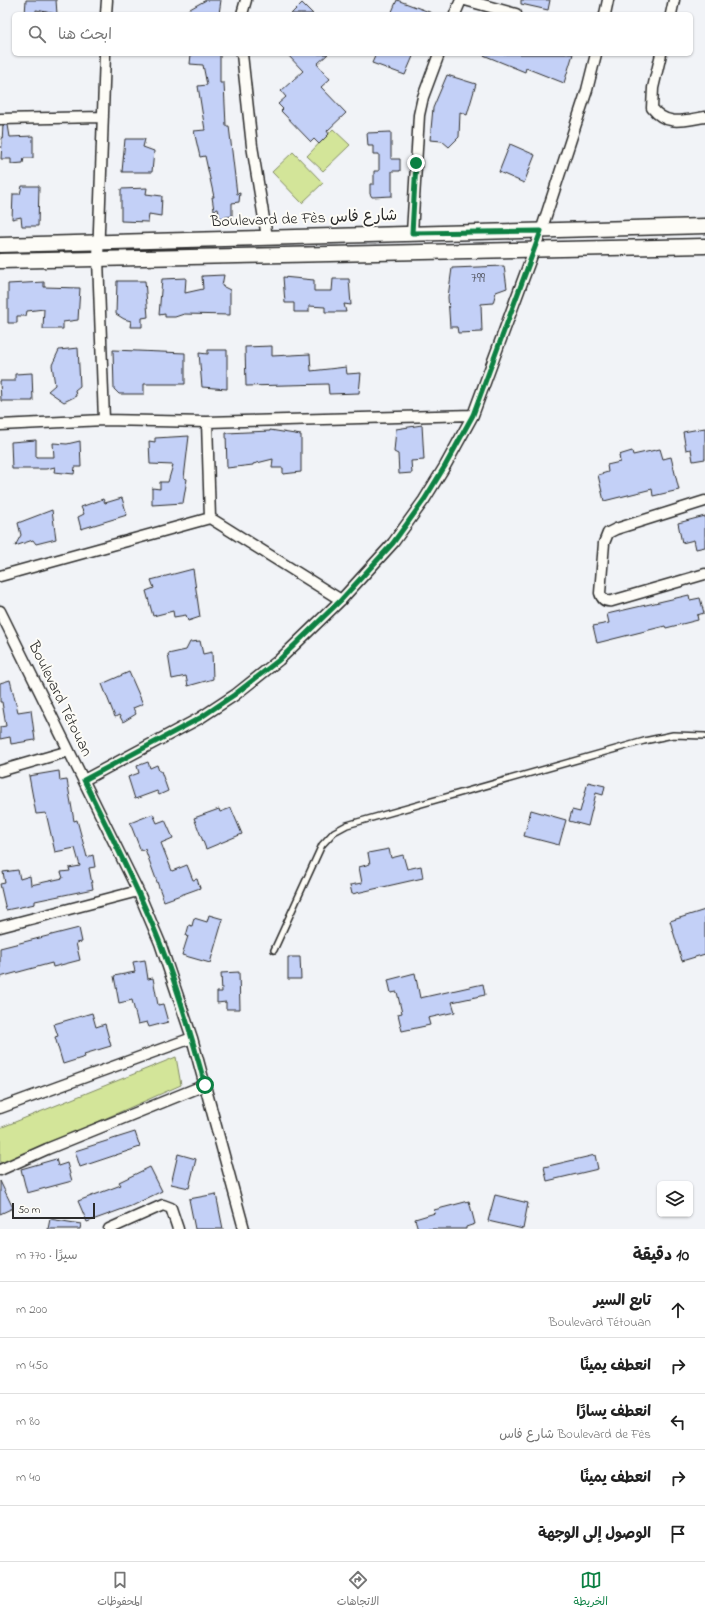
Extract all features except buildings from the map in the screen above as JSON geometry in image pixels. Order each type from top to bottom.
[{"type":"main road","name":"Boulevard de Fès شارع فاس","points":[[0,245],[705,226]]},
{"type":"main road","points":[[0,261],[705,246]]},
{"type":"street","points":[[106,12],[107,0]]},
{"type":"street","points":[[243,12],[246,0]]},
{"type":"street","points":[[456,12],[461,0]]},
{"type":"street","points":[[465,0],[509,12]]},
{"type":"street","points":[[605,12],[608,0]]},
{"type":"street","points":[[671,12],[674,0]]},
{"type":"street","points":[[104,420],[98,259],[105,56]]},
{"type":"street","points":[[242,56],[252,146],[267,237]]},
{"type":"street","points":[[412,233],[419,115],[423,97],[438,56]]},
{"type":"street","points":[[84,780],[200,718],[234,695],[279,660],[341,600],[393,543],[424,500],[445,466],[473,415],[541,231],[587,90],[596,56]]},
{"type":"street","points":[[661,56],[653,88],[652,108],[658,116],[675,122],[705,117]]},
{"type":"street","points":[[0,119],[103,117]]},
{"type":"street","points":[[0,425],[104,420],[207,422],[473,415]]},
{"type":"street","points":[[207,422],[210,518]]},
{"type":"street","points":[[705,501],[616,529],[608,533],[604,543],[600,593],[601,598],[605,601],[612,601],[705,574]]},
{"type":"street","points":[[0,576],[210,518],[341,600]]},
{"type":"street","name":"Boulevard Tétouan","points":[[0,611],[138,891],[160,943],[192,1038],[244,1229]]},
{"type":"street","points":[[0,771],[69,751]]},
{"type":"street","points":[[0,927],[138,891]]},
{"type":"street","points":[[0,1108],[192,1038]]},
{"type":"street","points":[[0,1170],[47,1149],[205,1085]]},
{"type":"street","points":[[109,1229],[163,1205],[171,1208],[178,1229]]},
{"type":"lane","points":[[274,950],[316,857],[328,837],[339,828],[644,741],[673,735],[705,736]]},
{"type":"green space","points":[[333,129],[350,145],[323,171],[307,156]]},
{"type":"green space","points":[[293,152],[323,183],[302,203],[272,172]]},
{"type":"green space","points":[[176,1057],[181,1085],[0,1165],[0,1128]]},
{"type":"route","points":[[205,1085],[192,1038],[160,943],[138,891],[84,780],[200,718],[234,695],[279,660],[341,600],[393,543],[424,500],[445,466],[473,415],[541,231],[412,233],[416,163]]}]
